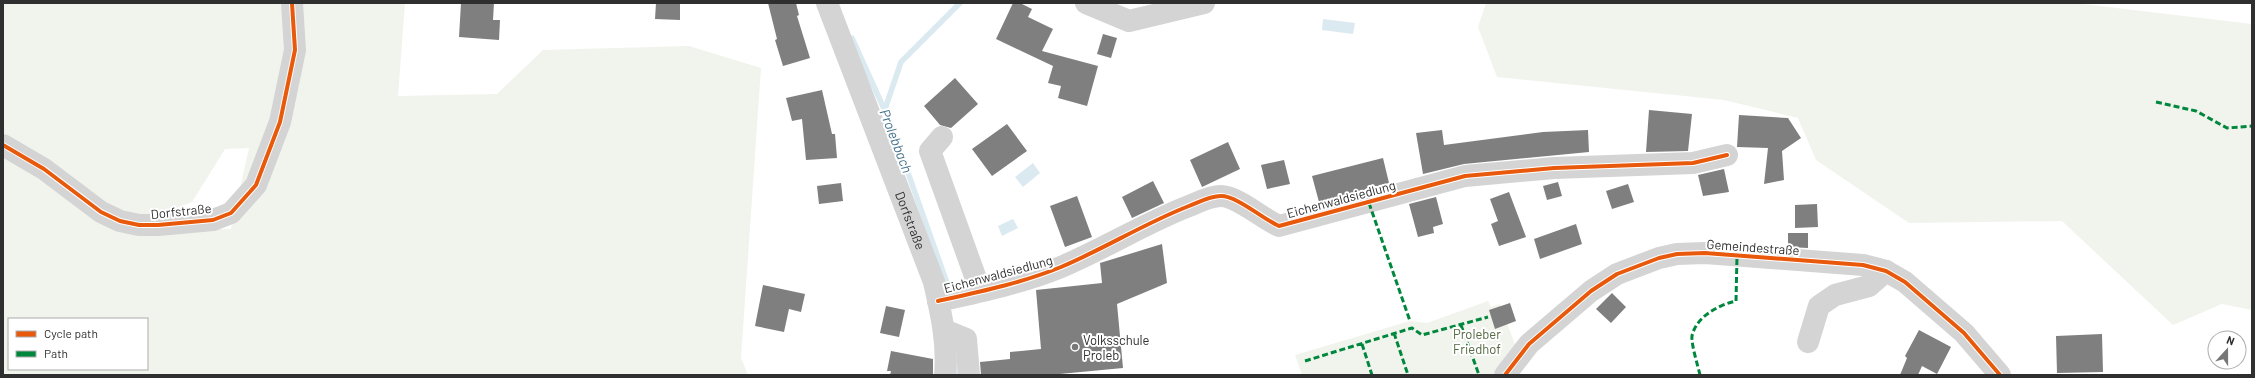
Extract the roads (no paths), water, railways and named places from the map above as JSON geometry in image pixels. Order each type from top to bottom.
[{"type":"street","name":"Dorfstraße","points":[[3,144],[44,169],[101,212],[120,221],[139,225],[158,225],[213,220],[231,213],[256,185],[280,122],[295,50],[292,3]]},
{"type":"street","name":"Dorfstraße","points":[[827,3],[934,282],[944,330],[946,362],[945,375]]},
{"type":"street","points":[[1086,3],[1129,21],[1204,3]]},
{"type":"street","points":[[942,137],[930,151],[980,290]]},
{"type":"street","name":"Eichenwaldsiedlung","points":[[938,301],[1033,277],[1062,267],[1174,212],[1208,198],[1222,196],[1237,201],[1266,220],[1279,226],[1465,176],[1554,168],[1693,163],[1727,155]]},
{"type":"street","name":"Gemeindestraße","points":[[1505,375],[1529,344],[1591,290],[1617,274],[1659,258],[1677,254],[1705,253],[1863,266],[1886,271],[1905,282],[1964,333],[2000,375]]},
{"type":"street","points":[[1808,342],[1819,306],[1835,295],[1869,286],[1886,271]]},
{"type":"street","points":[[944,330],[966,339],[969,375]]},
{"type":"waterway","points":[[885,109],[901,62],[960,3]]},
{"type":"waterway","name":"Prolebbach","points":[[852,38],[890,122],[947,283]]},
{"type":"waterway","name":"Prolebbach","points":[[956,375],[958,359]]},
{"type":"place","name":"Volksschule Proleb","points":[[1075,347]]},
{"type":"park label","name":"Proleber Friedhof","points":[[1477,342]]}]
